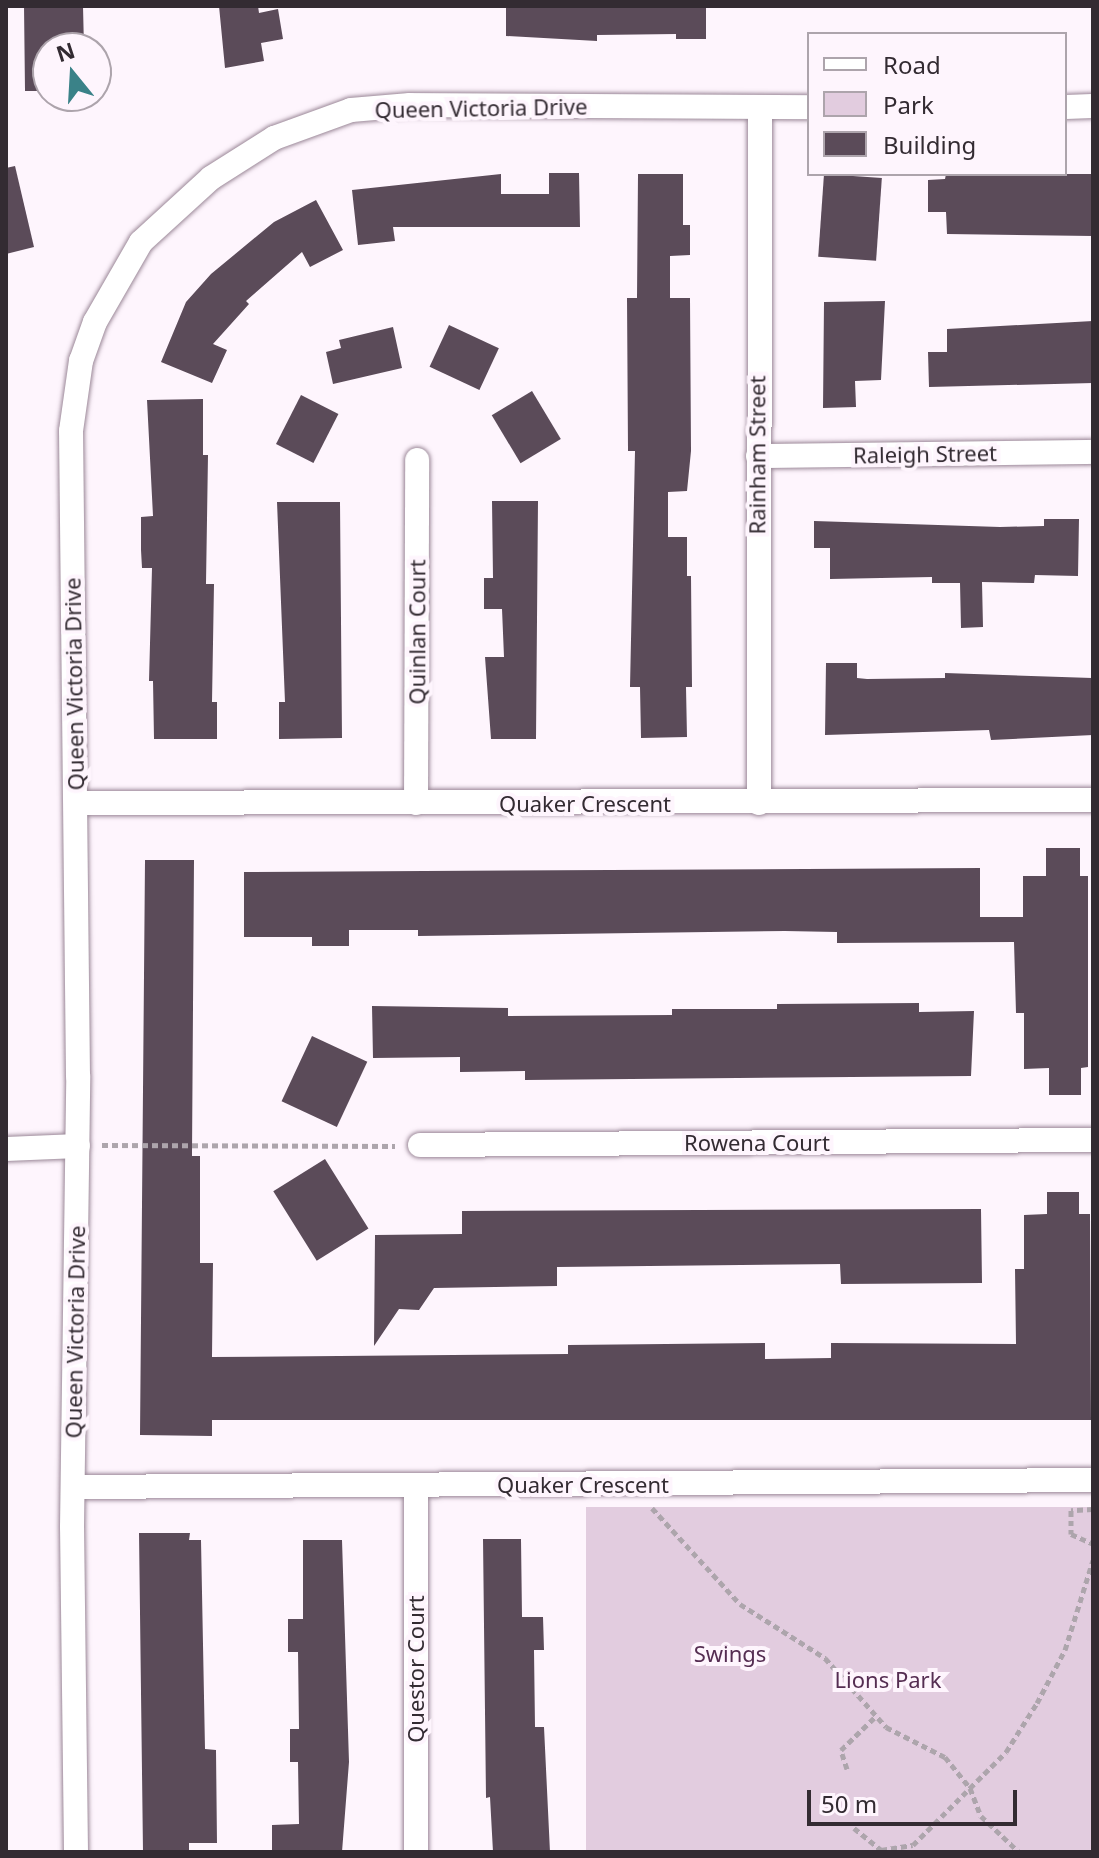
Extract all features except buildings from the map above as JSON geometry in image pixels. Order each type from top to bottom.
[{"type":"street","name":"Queen Victoria Drive","points":[[76,1852],[73,1487],[78,1146],[73,408],[81,361],[95,322],[141,242],[211,178],[274,138],[351,110],[410,105],[807,107]]},
{"type":"street","points":[[1067,107],[1093,106]]},
{"type":"street","name":"Rainham Street","points":[[759,803],[760,107]]},
{"type":"street","name":"Raleigh Street","points":[[758,456],[1093,452]]},
{"type":"street","name":"Quinlan Court","points":[[416,803],[417,460]]},
{"type":"street","name":"Quaker Crescent","points":[[77,803],[1093,800]]},
{"type":"street","name":"Rowena Court","points":[[420,1145],[1093,1140]]},
{"type":"street","points":[[6,1149],[78,1146]]},
{"type":"street","name":"Quaker Crescent","points":[[73,1487],[1093,1480]]},
{"type":"street","name":"Questor Court","points":[[416,1486],[416,1852]]},
{"type":"path","points":[[78,1146],[420,1145]]},
{"type":"path","points":[[635,1484],[666,1529],[740,1604],[825,1658],[886,1727],[945,1757],[970,1788],[981,1816],[1019,1852]]},
{"type":"path","points":[[1093,1509],[1071,1510],[1071,1534],[1093,1544]]},
{"type":"path","points":[[854,1828],[881,1850],[913,1845],[1006,1752],[1065,1650],[1093,1560]]},
{"type":"path","points":[[847,1769],[841,1750],[876,1716]]},
{"type":"green space","name":"Lions Park","points":[[586,1507],[1093,1507],[1093,1852],[586,1852]]},
{"type":"park label","name":"Swings","points":[[730,1654]]}]
